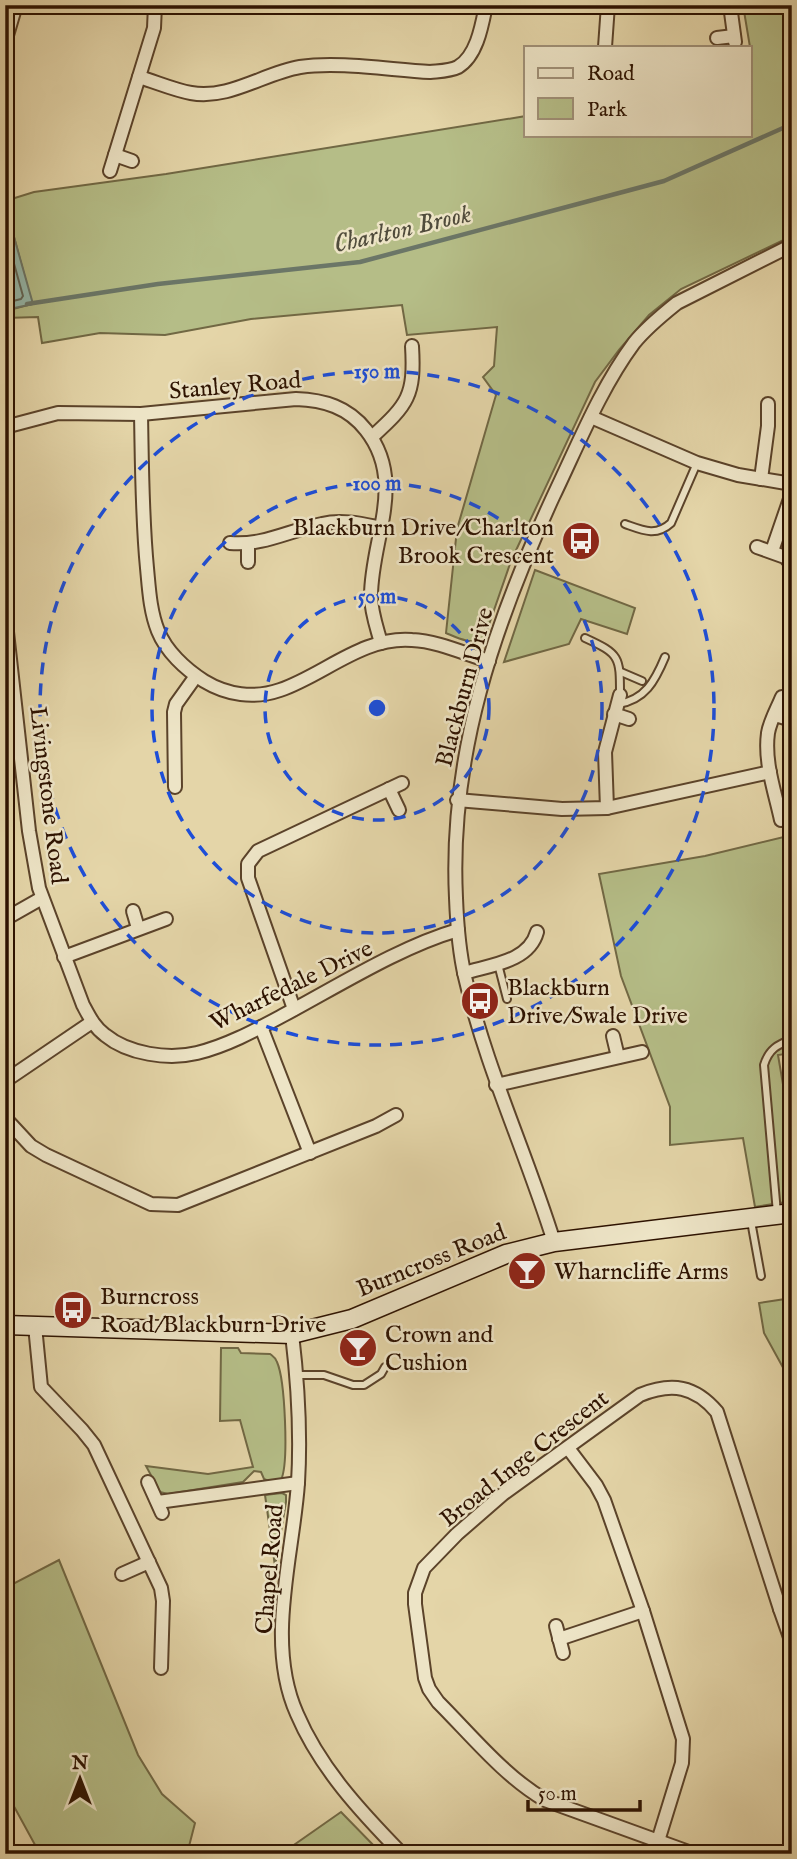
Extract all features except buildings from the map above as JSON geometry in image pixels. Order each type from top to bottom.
[{"type":"main road","name":"Burncross Road","points":[[5,1325],[292,1334],[352,1319],[506,1254],[554,1242],[784,1214]]},
{"type":"street","points":[[5,42],[16,5]]},
{"type":"street","points":[[110,171],[154,28],[155,5]]},
{"type":"street","points":[[139,77],[191,93],[207,94],[223,92],[300,67],[446,71],[458,67],[468,58],[475,44],[486,5]]},
{"type":"street","points":[[605,46],[608,5]]},
{"type":"street","points":[[717,38],[735,39],[730,5]]},
{"type":"street","points":[[115,155],[132,161]]},
{"type":"street","name":"Blackburn Drive","points":[[554,1242],[540,1196],[496,1085],[464,973],[458,930],[454,847],[457,800],[466,740],[489,661],[521,569],[591,417],[636,341],[677,303],[792,246]]},
{"type":"street","points":[[372,437],[398,413],[408,398],[412,383],[412,346]]},
{"type":"street","name":"Stanley Road","points":[[5,427],[58,413],[141,414],[296,399],[314,399],[343,409],[358,420],[372,437],[385,470],[387,497],[371,598],[381,643]]},
{"type":"street","points":[[761,479],[768,404]]},
{"type":"street","points":[[141,414],[144,530],[154,619],[166,645],[196,676],[227,692],[262,695],[303,680],[362,649],[381,643],[419,640],[489,661]]},
{"type":"street","points":[[591,417],[696,463],[792,484]]},
{"type":"street","points":[[772,551],[792,493]]},
{"type":"street","points":[[230,543],[248,544],[322,523],[342,522],[382,528]]},
{"type":"street","points":[[248,544],[248,562]]},
{"type":"street","points":[[757,547],[785,557],[792,565]]},
{"type":"street","name":"Livingstone Road","points":[[5,614],[29,831],[42,898],[5,919]]},
{"type":"street","points":[[175,787],[174,712],[196,676]]},
{"type":"street","points":[[782,697],[769,730],[767,744],[770,772],[782,820]]},
{"type":"street","points":[[617,704],[629,719]]},
{"type":"street","points":[[607,808],[606,752],[617,704]]},
{"type":"street","points":[[775,715],[792,720]]},
{"type":"street","points":[[457,800],[562,809],[607,808],[770,772]]},
{"type":"street","points":[[294,1009],[248,878],[248,864],[258,852],[402,783]]},
{"type":"street","points":[[389,789],[399,810]]},
{"type":"street","name":"Wharfedale Drive","points":[[42,898],[92,1022],[102,1034],[115,1042],[164,1055],[183,1056],[198,1053],[261,1027],[424,942],[458,930]]},
{"type":"street","points":[[133,911],[138,928]]},
{"type":"street","points":[[64,957],[166,919]]},
{"type":"street","points":[[464,973],[520,955],[534,941],[537,932]]},
{"type":"street","points":[[5,1081],[92,1022]]},
{"type":"street","points":[[261,1027],[310,1153]]},
{"type":"street","points":[[613,1036],[618,1057]]},
{"type":"street","points":[[496,1085],[642,1052]]},
{"type":"street","points":[[5,1118],[31,1146],[46,1155],[151,1204],[166,1206],[178,1205],[310,1153],[396,1115]]},
{"type":"street","points":[[35,1326],[41,1387],[94,1445],[161,1588],[161,1668]]},
{"type":"street","name":"Chapel Road","points":[[292,1334],[297,1375],[299,1443],[298,1483],[283,1604],[289,1692],[296,1714],[336,1782],[402,1854]]},
{"type":"street","name":"Broad Inge Crescent","points":[[694,1854],[545,1801],[525,1789],[438,1702],[429,1689],[425,1678],[415,1604],[418,1581],[425,1568],[457,1534],[503,1494],[640,1395],[674,1387],[694,1391],[706,1398],[724,1426],[786,1607],[792,1643]]},
{"type":"street","points":[[568,1448],[604,1500],[643,1611],[683,1739],[682,1763],[658,1841]]},
{"type":"street","points":[[148,1482],[160,1507],[298,1483]]},
{"type":"street","points":[[121,1574],[149,1562]]},
{"type":"street","points":[[563,1653],[557,1632],[643,1611]]},
{"type":"lane","points":[[625,524],[646,532],[658,532],[666,528],[671,523],[696,463]]},
{"type":"lane","points":[[585,638],[609,649],[621,672],[617,704],[632,702],[649,689],[665,657]]},
{"type":"lane","points":[[621,672],[642,681]]},
{"type":"lane","points":[[497,962],[507,999]]},
{"type":"lane","points":[[784,1214],[764,1065],[774,1047],[792,1039]]},
{"type":"lane","points":[[751,1219],[761,1276]]},
{"type":"lane","points":[[297,1375],[324,1375],[353,1385],[363,1385],[381,1374],[385,1367]]},
{"type":"green space","points":[[743,5],[792,5],[792,236],[681,289],[649,315],[619,350],[595,382],[511,561],[484,639],[469,641],[446,633],[457,529],[496,395],[483,377],[494,366],[497,327],[407,335],[402,305],[251,319],[165,335],[100,333],[42,343],[38,317],[5,318],[5,311],[32,304],[14,237],[5,229],[5,201],[34,192],[166,174],[524,116],[524,136],[752,136],[752,46],[750,46]]},
{"type":"green space","points":[[535,570],[635,608],[627,634],[581,619],[569,644],[504,662]]},
{"type":"green space","points":[[792,835],[792,1053],[778,1055],[792,1137],[792,1201],[755,1207],[743,1138],[670,1145],[670,1107],[621,976],[599,874],[705,856]]},
{"type":"green space","points":[[792,1298],[792,1373],[786,1373],[764,1333],[759,1303]]},
{"type":"green space","points":[[221,1348],[238,1348],[241,1353],[270,1354],[276,1360],[280,1372],[285,1421],[285,1457],[281,1480],[271,1482],[264,1479],[261,1472],[254,1471],[243,1482],[168,1494],[160,1492],[146,1466],[208,1474],[253,1467],[240,1420],[220,1421]]},
{"type":"green space","points":[[265,1495],[286,1495],[286,1502],[275,1566]]},
{"type":"green space","points":[[59,1560],[138,1755],[162,1794],[195,1823],[187,1854],[40,1854],[5,1790],[5,1588]]},
{"type":"green space","points":[[341,1812],[382,1854],[281,1854]]},
{"type":"water","points":[[5,229],[14,237],[33,304],[5,310]]},
{"type":"waterway","name":"Charlton Brook","points":[[27,304],[158,284],[360,262],[664,181],[792,124]]},
{"type":"place","name":"Blackburn Drive/Charlton Brook Crescent","points":[[581,541]]},
{"type":"place","name":"Blackburn Drive/Swale Drive","points":[[480,1001]]},
{"type":"place","name":"Wharncliffe Arms","points":[[527,1271]]},
{"type":"place","name":"Burncross Road/Blackburn Drive","points":[[73,1310]]},
{"type":"place","name":"Crown and Cushion","points":[[358,1348]]}]
